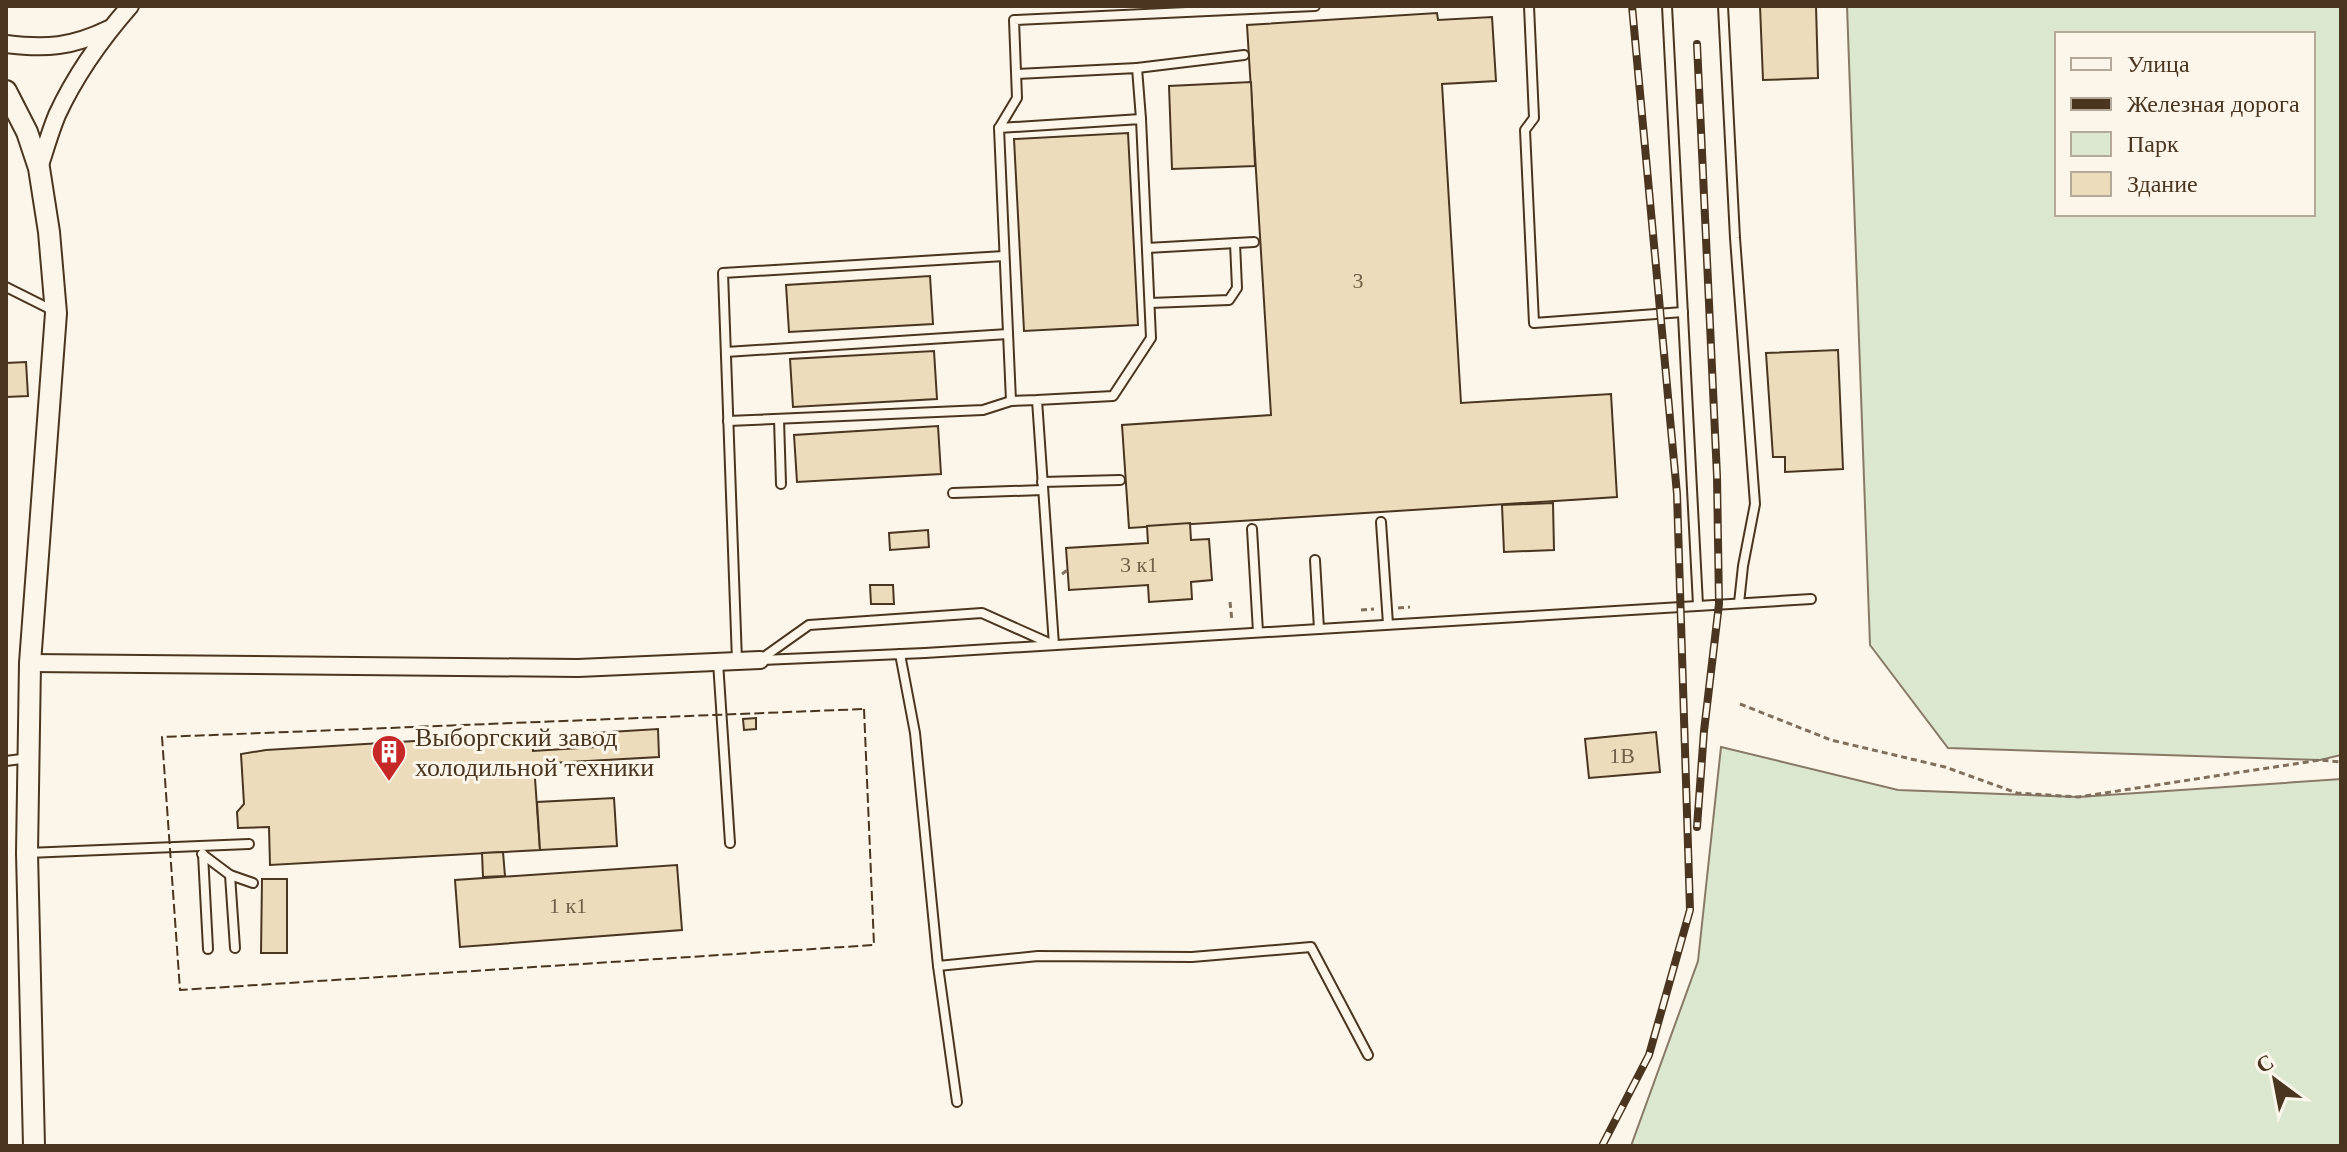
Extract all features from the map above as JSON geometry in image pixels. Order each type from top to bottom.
[{"type":"street","points":[[39,168],[58,114],[111,28],[130,6]]},
{"type":"street","points":[[6,44],[51,47],[83,41],[111,28]]},
{"type":"street","points":[[6,91],[27,132],[39,168],[49,232],[56,313],[30,663],[27,853],[34,1146]]},
{"type":"street","points":[[30,663],[578,668],[760,660]]},
{"type":"lane","points":[[1011,401],[999,128],[1017,98],[1014,20],[1315,6]]},
{"type":"lane","points":[[1529,6],[1534,118],[1525,130],[1534,323],[1683,312]]},
{"type":"lane","points":[[1667,6],[1698,605]]},
{"type":"lane","points":[[1723,6],[1735,238],[1755,504],[1739,603]]},
{"type":"lane","points":[[1017,74],[1137,68],[1244,55]]},
{"type":"lane","points":[[728,421],[983,410],[1011,401],[1113,396],[1151,338],[1137,68]]},
{"type":"lane","points":[[999,128],[1141,119]]},
{"type":"lane","points":[[1147,248],[1254,242]]},
{"type":"lane","points":[[1150,303],[1229,300],[1237,288],[1235,243]]},
{"type":"lane","points":[[737,661],[723,273],[1004,256]]},
{"type":"lane","points":[[6,287],[56,313]]},
{"type":"lane","points":[[726,352],[1008,334]]},
{"type":"lane","points":[[1037,400],[1054,645]]},
{"type":"lane","points":[[779,419],[781,484]]},
{"type":"lane","points":[[953,493],[1120,480]]},
{"type":"lane","points":[[1381,522],[1388,624]]},
{"type":"lane","points":[[1252,529],[1258,632]]},
{"type":"lane","points":[[1315,560],[1319,629]]},
{"type":"lane","points":[[760,660],[1811,599]]},
{"type":"lane","points":[[760,660],[809,625],[982,613],[1054,645]]},
{"type":"lane","points":[[900,654],[915,733],[938,966],[957,1102]]},
{"type":"lane","points":[[718,662],[730,843]]},
{"type":"lane","points":[[6,761],[30,758]]},
{"type":"lane","points":[[27,853],[249,844]]},
{"type":"lane","points":[[193,847],[230,875],[253,883]]},
{"type":"lane","points":[[203,854],[208,949]]},
{"type":"lane","points":[[230,875],[235,948]]},
{"type":"lane","points":[[938,966],[1038,956],[1192,957],[1311,947],[1368,1055]]},
{"type":"path","points":[[1740,704],[1831,740],[1945,767],[2017,793],[2078,797],[2320,760],[2341,762]]},
{"type":"green space","points":[[1847,6],[2341,6],[2341,755],[2320,760],[1948,748],[1870,645]]},
{"type":"green space","points":[[1721,747],[1898,790],[2078,797],[2341,779],[2341,1146],[1631,1146],[1698,961]]},
{"type":"building","points":[[1760,6],[1816,6],[1818,78],[1763,80]]},
{"type":"building","points":[[1437,13],[1438,20],[1492,17],[1496,81],[1442,84],[1461,403],[1611,394],[1617,497],[1129,528],[1122,425],[1271,415],[1247,25]]},
{"type":"building","points":[[1251,82],[1255,166],[1172,169],[1169,86]]},
{"type":"building","points":[[1128,133],[1138,325],[1024,331],[1014,139]]},
{"type":"building","points":[[930,276],[933,324],[789,332],[786,285]]},
{"type":"building","points":[[1838,350],[1843,469],[1785,472],[1785,457],[1773,457],[1766,353]]},
{"type":"building","points":[[934,351],[937,399],[793,407],[790,359]]},
{"type":"building","points":[[26,362],[28,396],[6,397],[6,363]]},
{"type":"building","points":[[938,426],[941,474],[797,482],[794,435]]},
{"type":"building","points":[[1553,503],[1554,550],[1504,552],[1502,505]]},
{"type":"building","points":[[1190,523],[1191,540],[1209,539],[1212,580],[1191,582],[1192,599],[1149,602],[1148,585],[1069,590],[1066,548],[1148,543],[1147,526]]},
{"type":"building","points":[[928,530],[929,547],[890,550],[889,533]]},
{"type":"building","points":[[870,585],[893,585],[894,604],[871,604]]},
{"type":"building","points":[[756,718],[756,729],[744,730],[743,719]]},
{"type":"building","name":"Выборгский завод холодильной техники","points":[[658,729],[659,757],[534,764],[540,850],[270,865],[269,827],[238,828],[237,812],[244,804],[241,754],[532,734],[533,751],[595,747],[594,733]]},
{"type":"building","points":[[1656,732],[1660,772],[1589,778],[1585,739]]},
{"type":"building","points":[[548,733],[549,746],[533,747],[532,734]]},
{"type":"building","points":[[614,798],[617,846],[540,850],[537,802]]},
{"type":"building","points":[[503,852],[505,876],[483,877],[482,853]]},
{"type":"building","points":[[677,865],[682,930],[460,947],[455,880]]},
{"type":"building","points":[[262,879],[287,879],[287,953],[261,953]]},
{"type":"railway","points":[[1602,1146],[1649,1055],[1690,910],[1677,494],[1632,6]]},
{"type":"railway","points":[[1697,44],[1717,476],[1719,604],[1704,731],[1697,827]]},
{"type":"fence","points":[[864,709],[874,945],[180,990],[162,737],[864,709]]},
{"type":"place","name":"Выборгский завод холодильной техники","points":[[389,783]]}]
